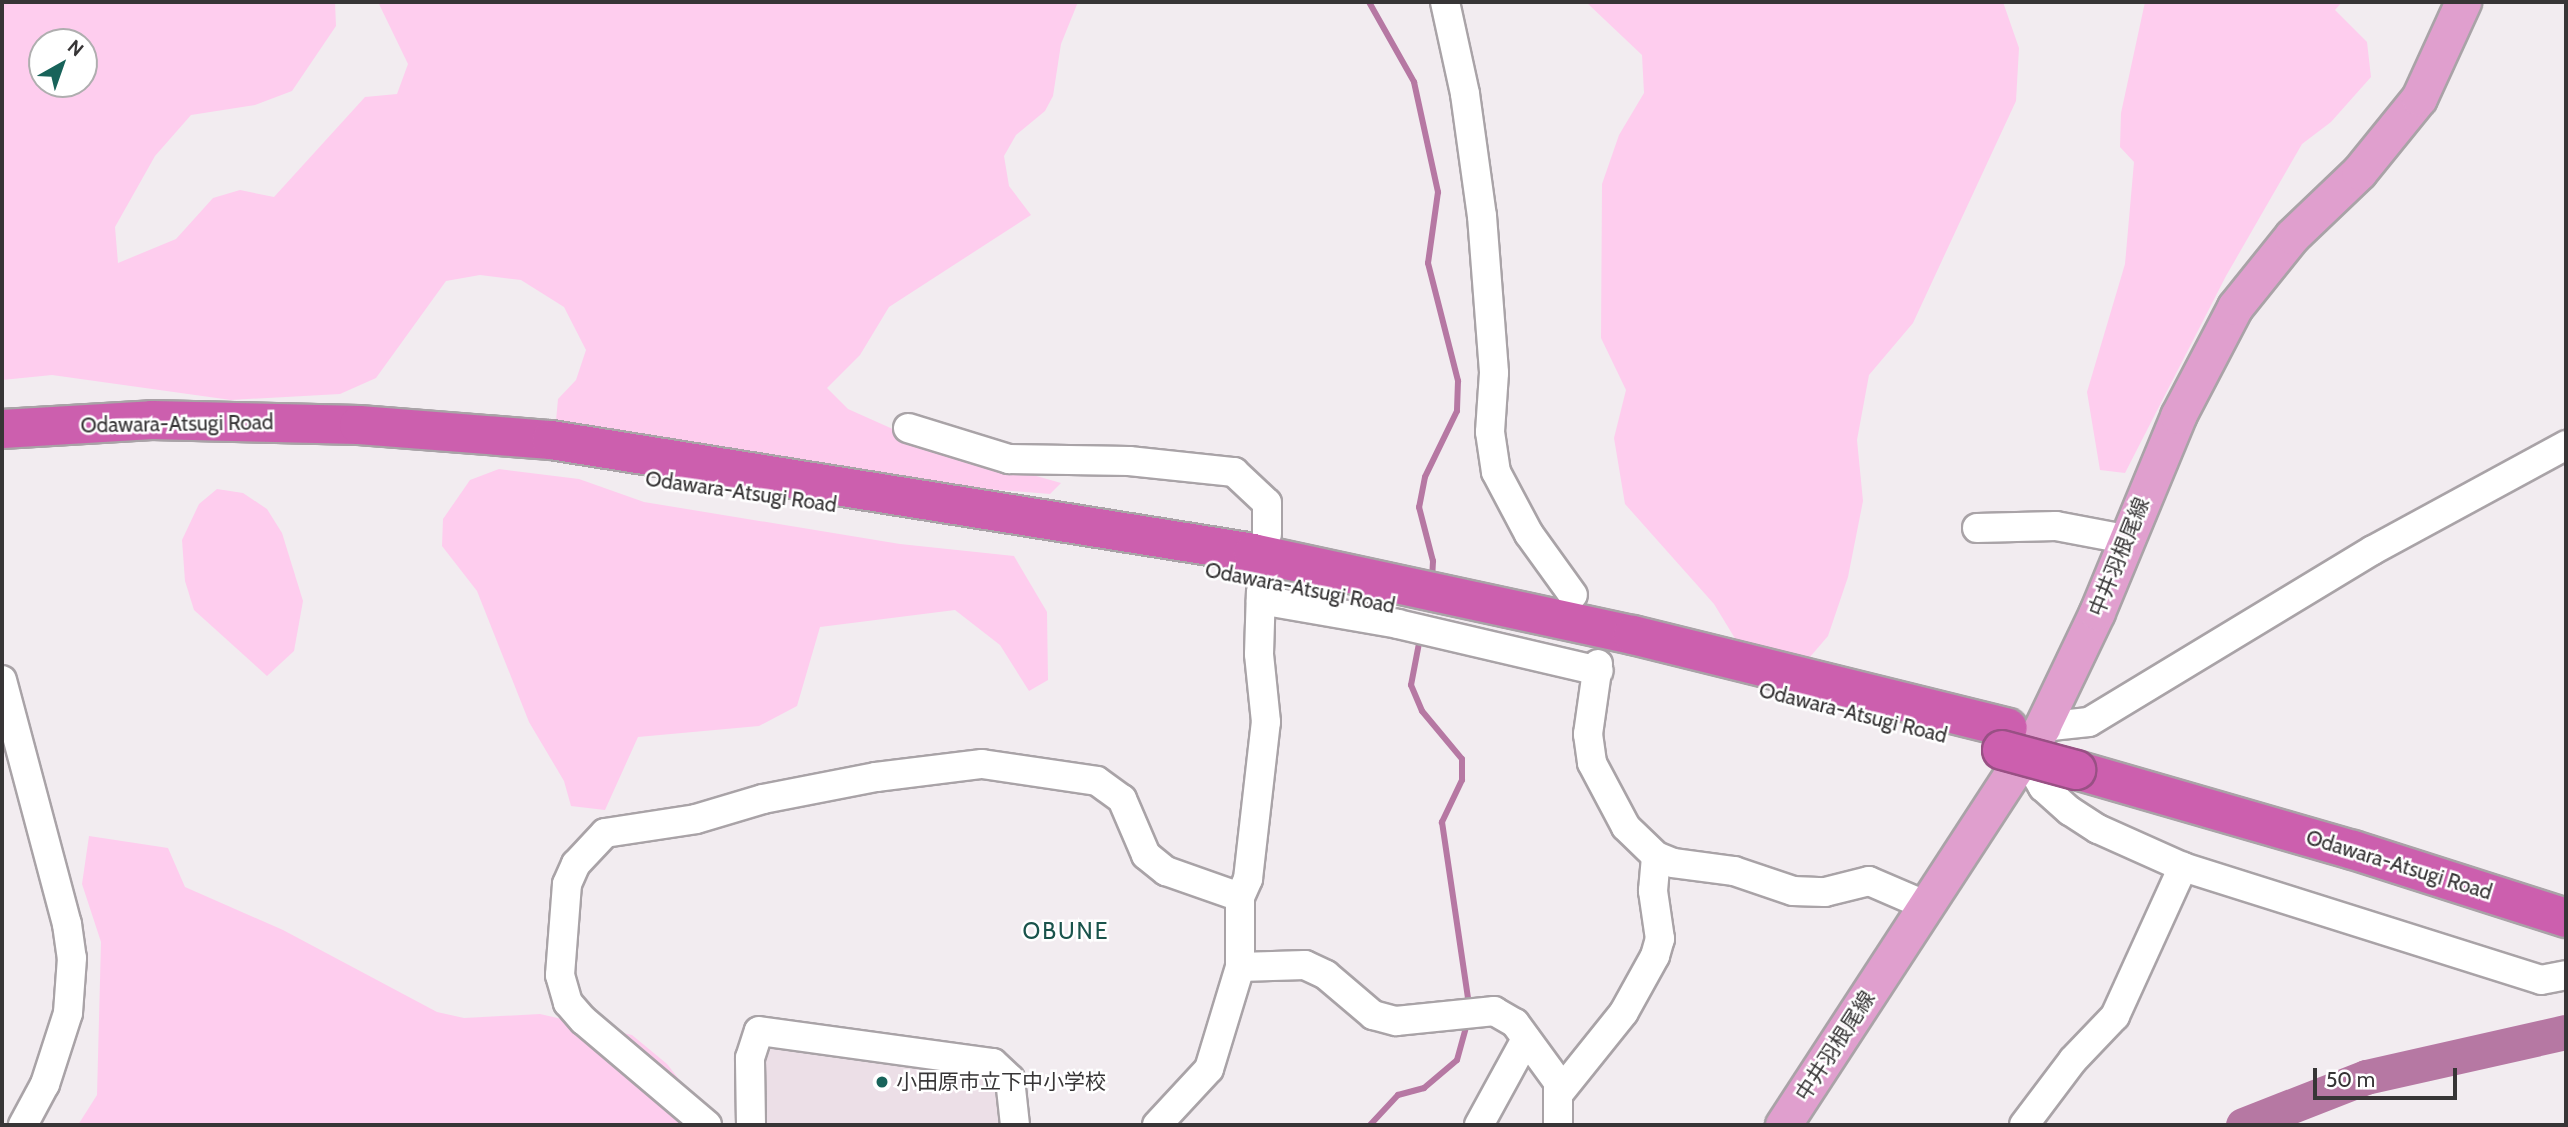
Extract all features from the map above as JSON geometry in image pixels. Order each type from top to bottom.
[{"type":"highway","name":"Odawara-Atsugi Road","points":[[2,429],[193,421],[359,425],[551,440],[1253,553],[1633,635],[2019,741],[2566,918]]},
{"type":"highway","name":"Odawara-Atsugi Road","points":[[2,454],[146,444],[374,452],[553,465],[880,513],[1249,576],[2019,741]]},
{"type":"highway","name":"Odawara-Atsugi Road","points":[[2080,759],[2358,826],[2566,892]]},
{"type":"main road","name":"中井羽根尾線","points":[[1783,1125],[1925,905],[2019,741],[2126,539],[2178,416],[2235,307],[2292,236],[2359,172],[2419,98],[2463,2]]},
{"type":"street","points":[[1445,2],[1465,94],[1482,216],[1494,373],[1490,432],[1496,472],[1529,534],[1573,595]]},
{"type":"street","points":[[908,428],[1009,458],[1129,461],[1234,472],[1267,503],[1267,534]]},
{"type":"street","points":[[2566,445],[2373,550],[2089,722],[2019,741],[2043,787],[2070,811],[2098,829],[2183,867],[2541,980],[2566,975]]},
{"type":"street","points":[[1977,528],[2056,526],[2126,539]]},
{"type":"street","points":[[1157,1125],[1209,1069],[1240,967],[1240,897],[1248,879],[1266,722],[1259,654],[1261,596],[1598,668],[1588,734],[1591,763],[1626,827],[1656,856],[1673,863],[1734,871],[1793,891],[1825,892],[1869,881],[1925,905]]},
{"type":"street","points":[[2,680],[67,924],[72,958],[65,1024],[45,1084],[23,1125]]},
{"type":"street","points":[[707,1125],[583,1020],[568,1003],[560,975],[567,884],[576,864],[605,833],[674,824],[763,799],[876,777],[982,764],[1097,781],[1122,799],[1146,855],[1166,871],[1240,897]]},
{"type":"street","points":[[1560,1092],[1625,1012],[1655,956],[1660,939],[1653,891],[1656,856]]},
{"type":"street","points":[[2024,1125],[2073,1060],[2115,1016],[2183,867]]},
{"type":"street","points":[[1240,967],[1305,965],[1326,975],[1373,1015],[1396,1021],[1494,1011],[1516,1023],[1558,1082],[1558,1125]]},
{"type":"street","points":[[751,1125],[750,1058],[759,1031],[993,1063],[1010,1079],[1015,1125]]},
{"type":"street","points":[[1479,1125],[1526,1039]]},
{"type":"shaded area","points":[[2,2],[335,2],[336,26],[292,91],[255,105],[191,115],[155,156],[115,227],[118,263],[176,239],[213,198],[240,190],[274,197],[365,97],[397,94],[408,64],[378,2],[1078,2],[1061,44],[1053,96],[1045,111],[1016,135],[1004,156],[1009,186],[1031,215],[889,307],[860,355],[827,388],[848,409],[933,447],[1061,483],[1050,494],[963,487],[556,421],[558,399],[576,380],[586,350],[564,307],[521,280],[480,275],[446,281],[376,378],[340,394],[231,400],[52,375],[2,380]]},
{"type":"shaded area","points":[[1586,2],[2003,2],[2019,48],[2016,101],[1913,323],[1869,375],[1857,440],[1863,501],[1848,577],[1828,636],[1810,657],[1739,645],[1714,604],[1625,504],[1614,438],[1626,390],[1601,338],[1602,184],[1619,135],[1644,93],[1642,55]]},
{"type":"shaded area","points":[[2145,2],[2342,2],[2335,10],[2367,42],[2371,77],[2331,122],[2302,144],[2226,276],[2125,473],[2100,470],[2087,392],[2125,264],[2134,162],[2120,147],[2121,113]]},
{"type":"shaded area","points":[[499,469],[579,479],[644,502],[900,544],[1014,556],[1047,612],[1048,680],[1029,691],[1000,645],[955,610],[820,627],[797,706],[759,726],[638,737],[605,810],[571,806],[564,781],[529,722],[477,591],[442,546],[443,519],[470,480]]},
{"type":"shaded area","points":[[217,489],[243,493],[267,509],[282,533],[303,601],[294,651],[267,676],[194,610],[185,581],[182,540],[199,504]]},
{"type":"shaded area","points":[[89,836],[168,848],[185,887],[283,930],[437,1012],[464,1018],[540,1014],[632,1035],[667,1064],[715,1125],[78,1125],[97,1095],[101,942],[82,884]]},
{"type":"shaded area","name":"小田原市立下中小学校","points":[[776,1044],[1000,1077],[1003,1125],[761,1125],[763,1057]]},
{"type":"waterway","points":[[1369,2],[1414,82],[1438,192],[1428,263],[1458,381],[1457,411],[1425,477],[1419,507],[1433,561],[1432,580]]},
{"type":"waterway","points":[[1420,638],[1411,685],[1422,711],[1462,759],[1462,780],[1442,822],[1469,1005]]},
{"type":"waterway","points":[[1370,1125],[1398,1095],[1424,1088],[1457,1060],[1468,1020]]},
{"type":"waterway","points":[[2243,1125],[2366,1077],[2566,1032]]},
{"type":"place","name":"小田原市立下中小学校","points":[[882,1082]]},
{"type":"district","name":"OBUNE","points":[[1066,931]]}]
